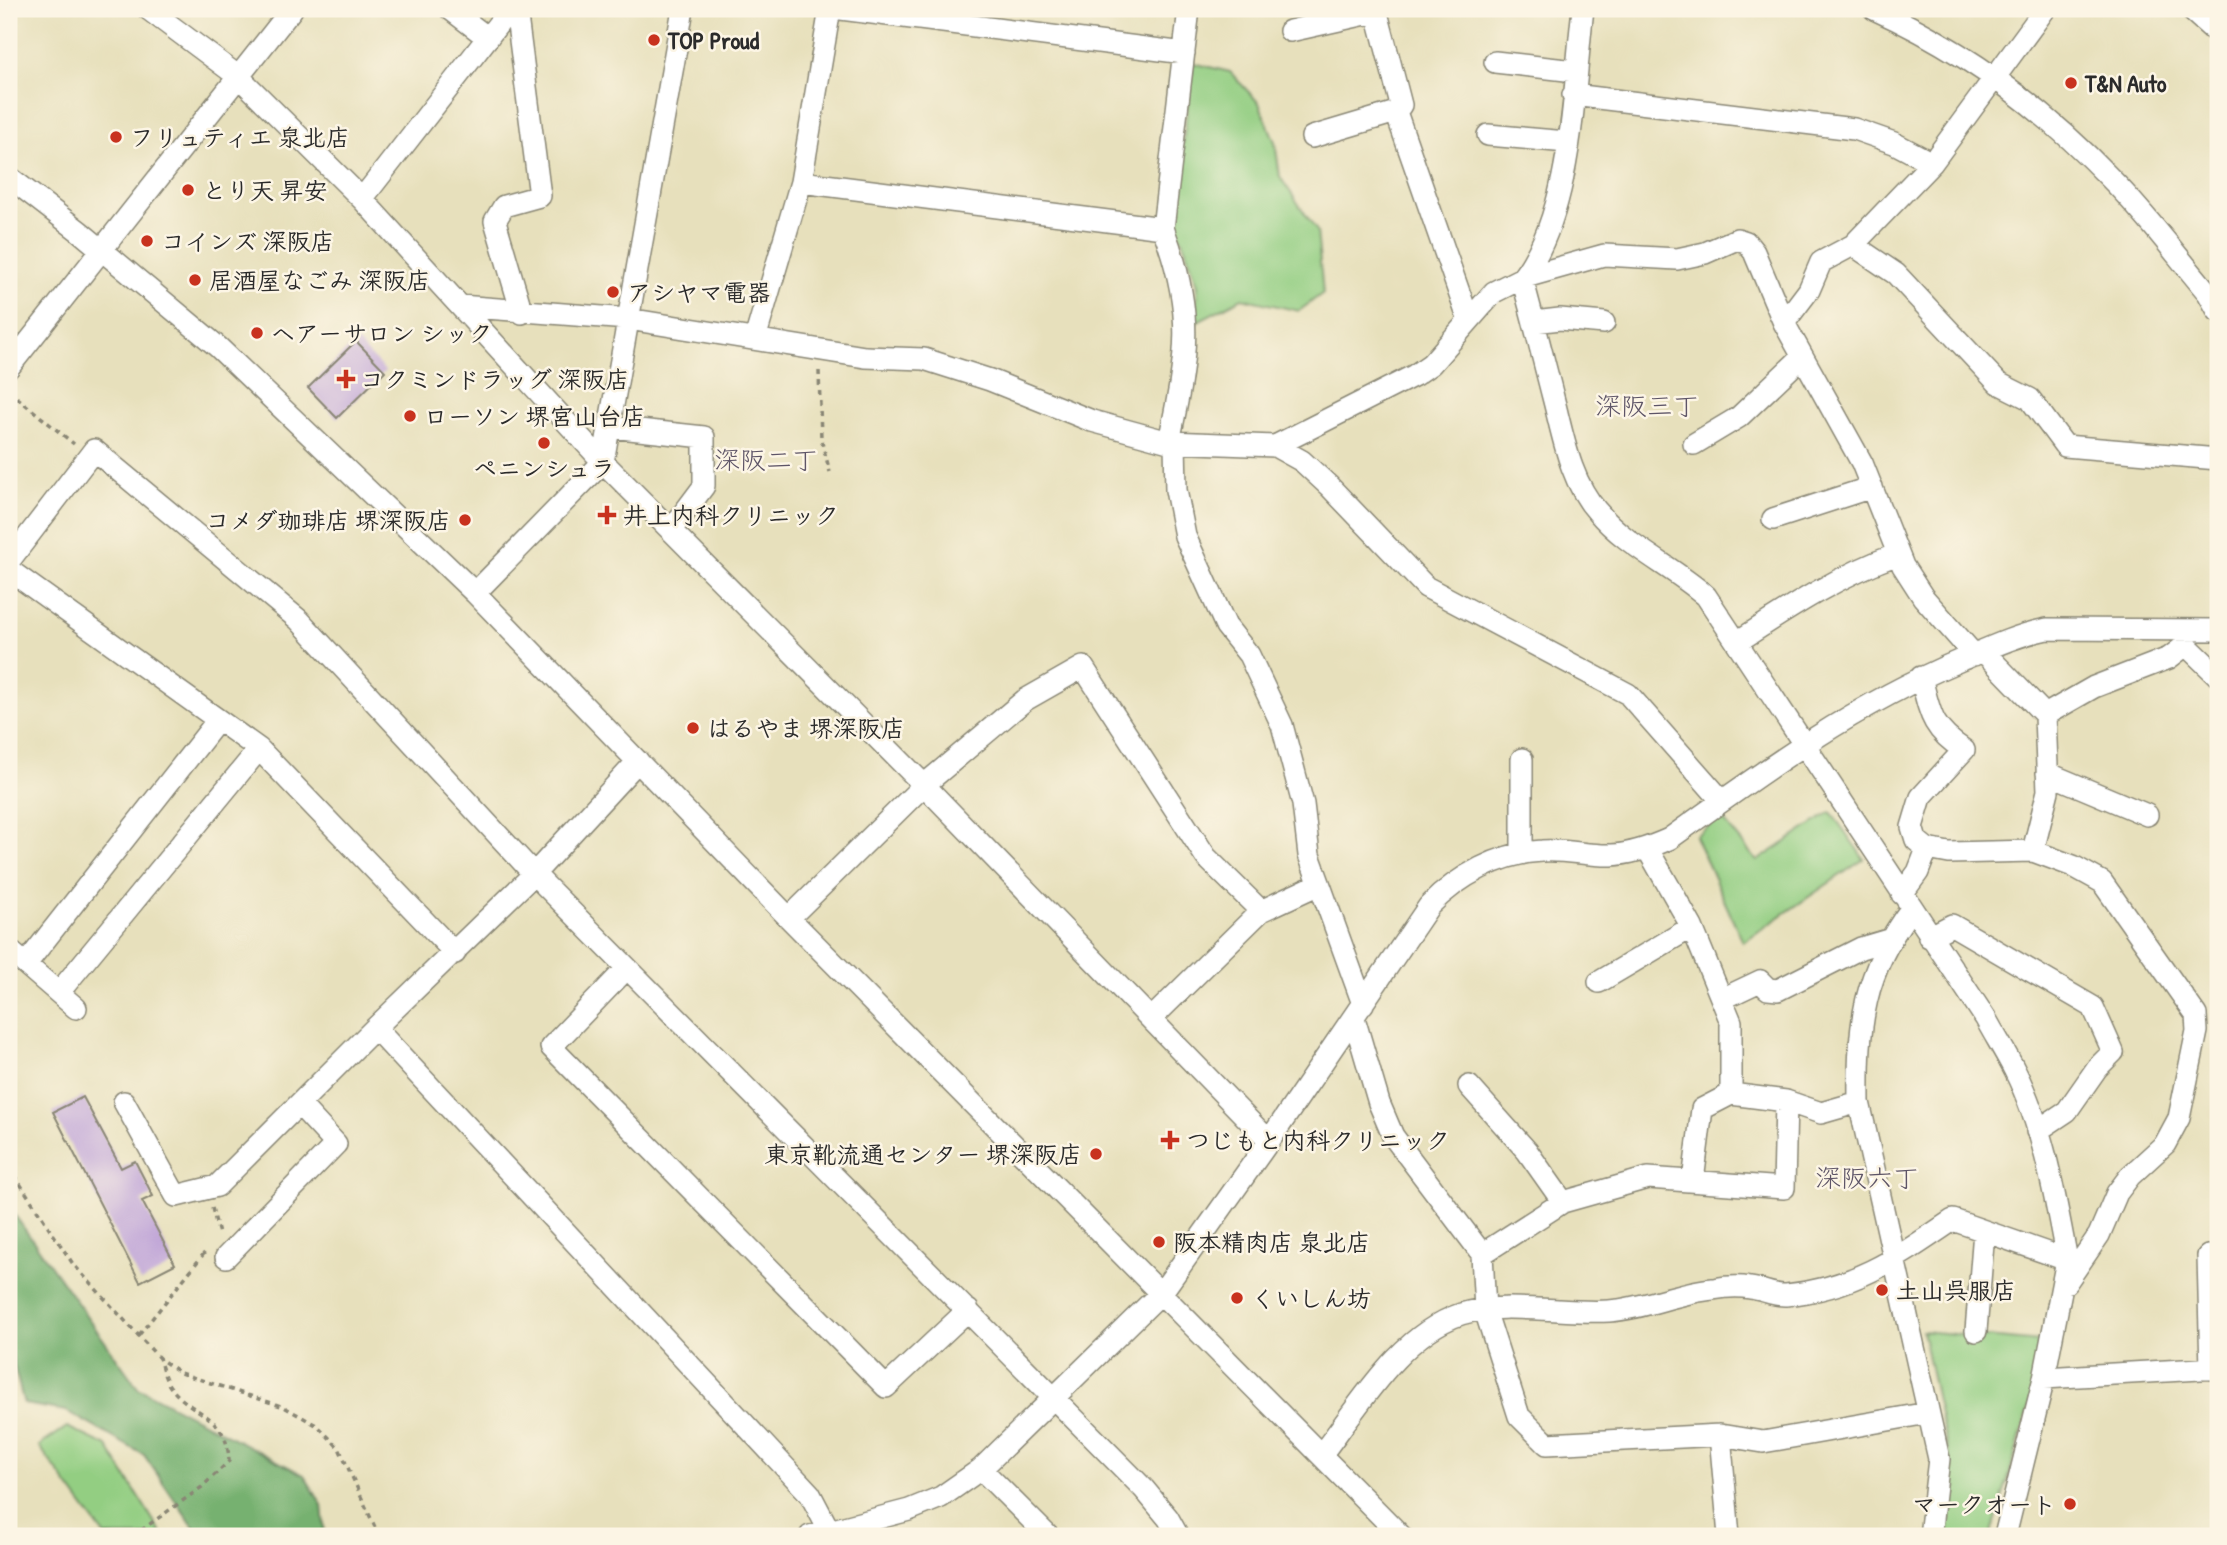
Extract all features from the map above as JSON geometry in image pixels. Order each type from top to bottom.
[{"type":"street","points":[[148,9],[239,77],[362,199],[603,462],[925,785],[1269,1141]]},
{"type":"street","points":[[9,367],[292,9]]},
{"type":"street","points":[[450,9],[488,38]]},
{"type":"street","points":[[362,199],[510,9]]},
{"type":"street","points":[[516,9],[540,196],[504,206],[495,221],[522,313]]},
{"type":"street","points":[[475,593],[603,462],[683,9]]},
{"type":"street","points":[[755,339],[801,182],[831,9]]},
{"type":"street","points":[[841,9],[1184,53]]},
{"type":"street","points":[[1189,9],[1163,228],[1179,270],[1184,296],[1186,337],[1172,442],[1176,490],[1185,536],[1226,626],[1248,655],[1282,725],[1296,768],[1309,855],[1359,1011],[1379,1103],[1393,1136],[1482,1254],[1485,1310],[1520,1416],[1547,1444],[1720,1435],[1763,1442],[1928,1413]]},
{"type":"street","points":[[1522,278],[1535,261],[1551,225],[1560,195],[1583,9]]},
{"type":"street","points":[[1874,9],[1949,46],[1994,76],[2059,128],[2113,180],[2208,293],[2218,311]]},
{"type":"street","points":[[1784,323],[1809,290],[1821,262],[1853,245],[1932,163],[2045,9]]},
{"type":"street","points":[[2190,9],[2218,34]]},
{"type":"street","points":[[1290,31],[1375,10],[1401,105],[1396,113],[1312,137]]},
{"type":"street","points":[[1495,62],[1575,71]]},
{"type":"street","points":[[1573,95],[1854,129],[1894,143],[1932,163]]},
{"type":"street","points":[[1396,113],[1468,318]]},
{"type":"street","points":[[1488,135],[1567,142]]},
{"type":"street","points":[[9,177],[103,250],[218,347],[475,593],[789,918],[1401,1536]]},
{"type":"street","points":[[801,182],[1163,228]]},
{"type":"street","points":[[1275,446],[1415,375],[1431,364],[1468,318],[1494,292],[1522,278],[1604,255],[1677,259],[1705,253],[1737,239],[1746,242],[1754,252],[1784,323],[1846,431],[1898,554],[1923,597],[2045,715],[2048,791],[2033,851]]},
{"type":"street","points":[[1853,245],[1896,274],[1998,383],[2030,399],[2065,446],[2218,459]]},
{"type":"street","points":[[1522,278],[1569,457],[1583,492],[1597,513],[1650,556],[1679,573],[1706,596],[1929,937],[1986,1019],[2016,1072],[2053,1188],[2067,1260],[2044,1378],[2005,1536]]},
{"type":"street","points":[[460,306],[522,313],[628,319],[865,357],[925,359],[990,380],[1092,421],[1172,442],[1275,446],[1302,461],[1329,486],[1426,587],[1628,694],[1722,801]]},
{"type":"street","points":[[1534,323],[1560,320],[1604,323]]},
{"type":"street","points":[[1694,444],[1739,417],[1802,357]]},
{"type":"street","points":[[611,428],[704,437],[704,486],[671,530]]},
{"type":"street","points":[[9,561],[94,450],[299,620],[534,874],[1144,1489],[1178,1536]]},
{"type":"street","points":[[1773,519],[1871,487]]},
{"type":"street","points":[[1737,642],[1816,592],[1862,567],[1898,554]]},
{"type":"street","points":[[9,570],[259,750],[455,953]]},
{"type":"street","points":[[375,1028],[810,1494],[824,1534],[909,1510],[941,1497],[981,1469],[1162,1292],[1359,1011],[1429,906],[1445,890],[1489,865],[1522,853],[1543,850],[1613,855],[1647,848],[1668,839],[1804,743],[1921,677],[2024,634],[2047,628],[2185,637],[2218,630]]},
{"type":"street","points":[[2185,637],[2218,676]]},
{"type":"street","points":[[2045,715],[2094,687],[2169,658],[2185,637]]},
{"type":"street","points":[[789,918],[925,785],[1025,700],[1083,667],[1206,858],[1261,911]]},
{"type":"street","points":[[1921,677],[1934,725],[1946,739],[1964,750],[1921,797],[1912,827],[1916,839],[1927,849],[1949,853],[2033,851],[2073,866],[2102,882],[2196,1015],[2197,1031],[2179,1118],[2165,1144],[2130,1176],[2118,1193],[2099,1235],[2061,1291]]},
{"type":"street","points":[[26,964],[218,720]]},
{"type":"street","points":[[60,991],[259,750]]},
{"type":"street","points":[[1522,759],[1522,853]]},
{"type":"street","points":[[124,1102],[176,1196],[217,1186],[534,874],[638,761]]},
{"type":"street","points":[[2047,773],[2147,815]]},
{"type":"street","points":[[1647,848],[1692,927],[1731,1022],[1731,1094]]},
{"type":"street","points":[[1927,849],[1862,1010],[1858,1040],[1859,1102],[1939,1459],[1930,1536]]},
{"type":"street","points":[[1151,1019],[1261,911],[1319,884]]},
{"type":"street","points":[[1929,937],[1952,925],[2093,1007],[2113,1052],[2097,1068],[2067,1111],[2037,1131]]},
{"type":"street","points":[[1599,982],[1692,927]]},
{"type":"street","points":[[1722,999],[1760,981],[1768,989],[1778,990],[1861,948],[1888,940]]},
{"type":"street","points":[[9,950],[60,991],[76,1008]]},
{"type":"street","points":[[627,968],[551,1047],[886,1387],[968,1310]]},
{"type":"street","points":[[1469,1086],[1527,1150],[1563,1202]]},
{"type":"street","points":[[1693,1181],[1702,1109],[1731,1094],[1786,1101],[1821,1113],[1859,1102]]},
{"type":"street","points":[[1482,1254],[1563,1202],[1648,1178],[1784,1188],[1786,1101]]},
{"type":"street","points":[[226,1257],[336,1144],[299,1104]]},
{"type":"street","points":[[1321,1455],[1390,1366],[1420,1338],[1461,1314],[1485,1310],[1611,1311],[1680,1293],[1714,1288],[1748,1287],[1783,1295],[1847,1284],[1895,1259],[1953,1220],[2067,1260]]},
{"type":"street","points":[[1976,1331],[1984,1231]]},
{"type":"street","points":[[2044,1378],[2215,1369],[2208,1255]]},
{"type":"street","points":[[1720,1435],[1729,1536]]},
{"type":"street","points":[[981,1469],[1048,1536]]},
{"type":"path","points":[[819,349],[821,439],[830,472]]},
{"type":"path","points":[[9,391],[90,456]]},
{"type":"path","points":[[9,1167],[74,1265],[159,1358],[180,1373],[284,1407],[318,1426],[339,1448],[379,1536]]},
{"type":"path","points":[[139,1335],[219,1234],[206,1189]]},
{"type":"path","points":[[133,1536],[175,1508],[229,1461],[228,1443],[215,1420],[181,1397],[169,1384],[159,1358]]},
{"type":"green space","points":[[1193,63],[1230,72],[1259,103],[1275,142],[1280,177],[1317,231],[1323,293],[1299,311],[1242,298],[1194,323],[1198,285],[1183,242],[1173,223]]},
{"type":"green space","points":[[1831,812],[1864,859],[1743,942],[1695,836],[1721,817],[1757,861]]},
{"type":"green space","points":[[9,1207],[138,1388],[304,1475],[322,1505],[325,1536],[200,1536],[144,1455],[66,1411],[24,1404],[9,1346]]},
{"type":"green space","points":[[1922,1331],[2040,1342],[2038,1377],[1991,1536],[1942,1536],[1950,1460]]},
{"type":"green space","points":[[67,1427],[107,1446],[163,1536],[105,1536],[39,1446]]},
{"type":"building","points":[[356,341],[385,371],[337,418],[308,388]]},
{"type":"building","points":[[83,1097],[121,1168],[135,1161],[153,1196],[142,1201],[175,1264],[140,1282],[53,1112]]},
{"type":"place","name":"TOP Proud","points":[[654,40]]},
{"type":"place","name":"T&N Auto","points":[[2071,83]]},
{"type":"place","name":"フリュティエ 泉北店","points":[[116,137]]},
{"type":"place","name":"とり天 昇安","points":[[188,190]]},
{"type":"place","name":"コインズ 深阪店","points":[[147,241]]},
{"type":"place","name":"居酒屋なごみ 深阪店","points":[[195,280]]},
{"type":"place","name":"アシヤマ電器","points":[[613,292]]},
{"type":"place","name":"ヘアーサロン シック","points":[[257,333]]},
{"type":"place","name":"コクミンドラッグ 深阪店","points":[[346,379]]},
{"type":"place","name":"ローソン 堺宮山台店","points":[[410,416]]},
{"type":"place","name":"ペニンシュラ","points":[[544,443]]},
{"type":"place","name":"井上内科クリニック","points":[[607,515]]},
{"type":"place","name":"コメダ珈琲店 堺深阪店","points":[[465,520]]},
{"type":"place","name":"はるやま 堺深阪店","points":[[693,728]]},
{"type":"place","name":"つじもと内科クリニック","points":[[1170,1140]]},
{"type":"place","name":"東京靴流通センター 堺深阪店","points":[[1096,1154]]},
{"type":"place","name":"阪本精肉店 泉北店","points":[[1159,1242]]},
{"type":"place","name":"土山呉服店","points":[[1882,1290]]},
{"type":"place","name":"くいしん坊","points":[[1237,1298]]},
{"type":"place","name":"マークオート","points":[[2070,1504]]},
{"type":"district","name":"深阪三丁","points":[[1647,405]]},
{"type":"district","name":"深阪二丁","points":[[766,459]]},
{"type":"district","name":"深阪六丁","points":[[1867,1177]]}]
